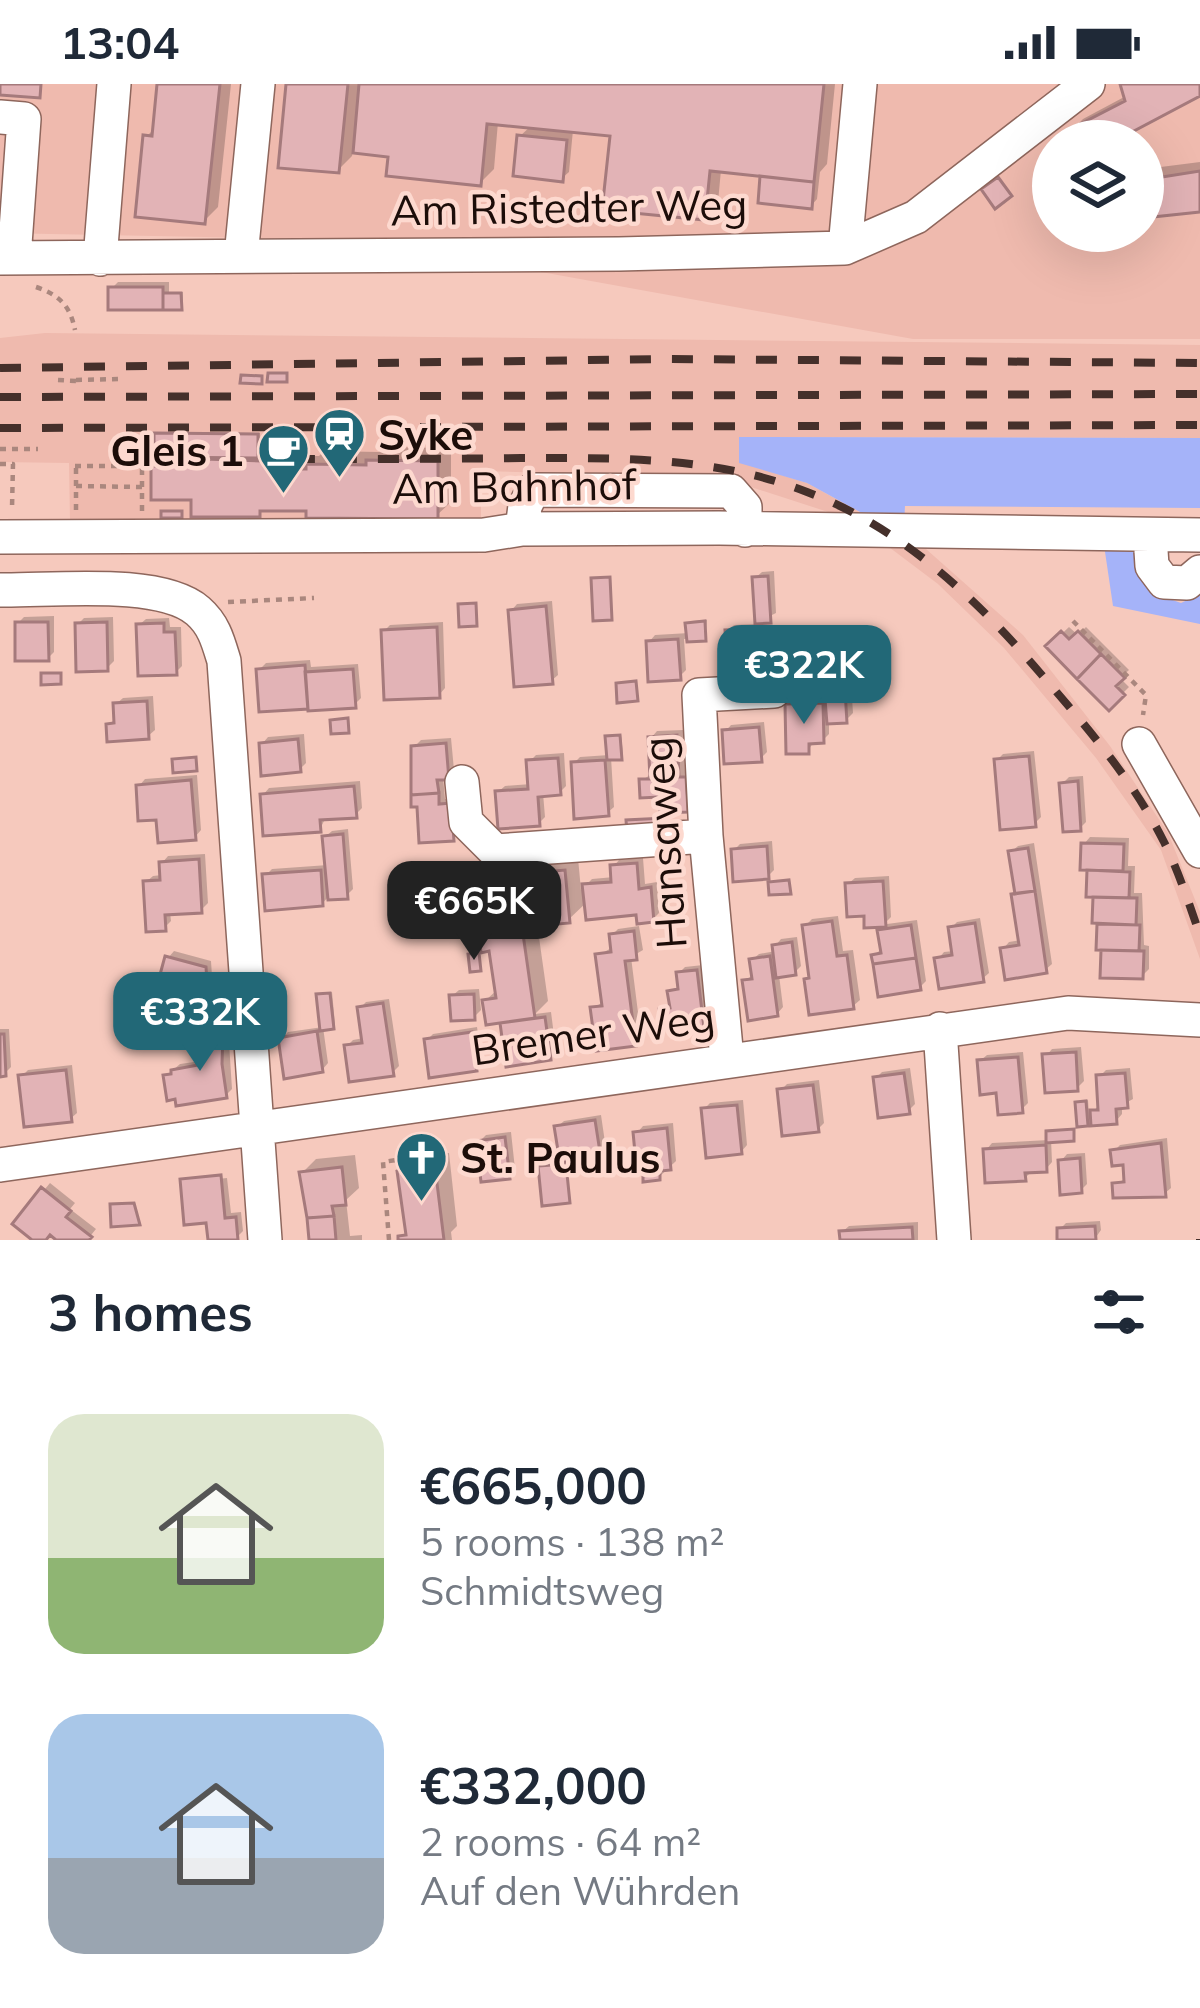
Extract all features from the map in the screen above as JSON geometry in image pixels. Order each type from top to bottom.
[{"type":"street","points":[[100,259],[114,84]]},
{"type":"street","points":[[241,256],[258,84]]},
{"type":"street","points":[[845,248],[860,84]]},
{"type":"street","name":"Am Ristedter Weg","points":[[7,258],[845,248],[916,217],[1088,84]]},
{"type":"street","points":[[0,117],[24,119],[7,258]]},
{"type":"street","name":"Am Bahnhof","points":[[0,536],[484,535],[522,529],[1200,535]]},
{"type":"street","points":[[1150,535],[1152,566],[1164,582],[1187,583],[1200,572]]},
{"type":"street","points":[[0,590],[169,595],[201,615],[215,631],[224,661],[265,1240]]},
{"type":"street","name":"Hansaweg","points":[[727,1059],[706,836],[699,695],[774,691]]},
{"type":"street","points":[[1139,745],[1200,851]]},
{"type":"street","points":[[462,782],[466,822],[495,851],[706,836]]},
{"type":"street","name":"Bremer Weg","points":[[0,1165],[1068,1013],[1200,1020]]},
{"type":"street","points":[[940,1029],[954,1240]]},
{"type":"path","points":[[34,286],[67,305],[75,330]]},
{"type":"path","points":[[58,380],[120,380]]},
{"type":"path","points":[[0,449],[38,449]]},
{"type":"path","points":[[76,517],[76,464],[142,462],[142,535]]},
{"type":"path","points":[[0,464],[13,464],[13,508],[0,508]]},
{"type":"path","points":[[76,486],[142,487]]},
{"type":"path","points":[[201,615],[231,601],[314,598]]},
{"type":"path","points":[[1073,621],[1145,695],[1139,745]]},
{"type":"path","points":[[389,1240],[383,1162],[415,1157],[408,1105]]},
{"type":"shaded area","points":[[0,84],[1200,84],[1200,339],[913,339],[363,240],[0,233]]},
{"type":"shaded area","points":[[45,333],[1200,345],[1200,438],[740,437],[739,462],[807,483],[926,549],[1023,635],[1110,746],[1168,833],[1200,912],[1200,959],[1161,850],[1096,758],[1004,648],[938,584],[853,520],[723,478],[481,471],[481,522],[70,520],[69,463],[0,462],[0,338]]},
{"type":"shaded area","points":[[739,437],[1200,438],[1200,508],[905,506],[904,525],[893,530],[807,483],[739,463]]},
{"type":"shaded area","points":[[1104,545],[1131,545],[1150,592],[1181,603],[1200,594],[1200,624],[1113,606]]},
{"type":"building","points":[[0,84],[41,84],[40,98],[0,95]]},
{"type":"building","points":[[157,84],[220,84],[205,224],[135,217],[143,135],[152,136]]},
{"type":"building","points":[[286,84],[348,84],[339,173],[278,168]]},
{"type":"building","points":[[359,84],[824,84],[814,182],[710,171],[705,220],[602,210],[610,136],[487,124],[481,186],[386,176],[388,157],[353,153]]},
{"type":"building","points":[[1120,84],[1200,84],[1200,96],[1155,120],[1088,120],[1125,101]]},
{"type":"building","points":[[517,135],[567,140],[563,182],[513,176]]},
{"type":"building","points":[[1200,171],[1200,212],[1164,216],[1164,177]]},
{"type":"building","points":[[760,176],[814,182],[812,209],[758,203]]},
{"type":"building","points":[[998,177],[1012,196],[995,209],[981,189]]},
{"type":"building","points":[[108,287],[163,287],[163,310],[108,310]]},
{"type":"building","points":[[163,293],[181,293],[182,310],[163,310]]},
{"type":"building","points":[[268,373],[287,373],[287,382],[267,382]]},
{"type":"building","points":[[241,375],[262,376],[262,384],[240,383]]},
{"type":"building","points":[[154,433],[258,434],[258,458],[154,457]]},
{"type":"building","points":[[260,448],[291,448],[291,469],[306,469],[306,464],[366,465],[366,460],[438,461],[438,519],[306,518],[306,511],[191,517],[191,500],[151,500],[151,466],[191,466],[191,461],[204,459],[260,461]]},
{"type":"building","points":[[161,511],[182,511],[182,518],[161,518]]},
{"type":"building","points":[[768,576],[771,623],[755,624],[752,577]]},
{"type":"building","points":[[610,577],[612,620],[593,621],[591,578]]},
{"type":"building","points":[[476,603],[477,626],[459,627],[458,604]]},
{"type":"building","points":[[546,606],[553,684],[514,687],[508,610]]},
{"type":"building","points":[[705,621],[706,641],[687,642],[685,623]]},
{"type":"building","points":[[15,622],[48,622],[49,661],[15,661]]},
{"type":"building","points":[[107,622],[108,671],[76,672],[75,623]]},
{"type":"building","points":[[164,623],[164,632],[175,632],[177,675],[138,676],[136,624]]},
{"type":"building","points":[[437,627],[440,698],[384,700],[381,630]]},
{"type":"building","points":[[757,629],[759,660],[727,662],[725,630]]},
{"type":"building","points":[[1061,631],[1069,639],[1078,631],[1101,654],[1077,679],[1045,646]]},
{"type":"building","points":[[678,639],[681,680],[648,682],[646,641]]},
{"type":"building","points":[[816,642],[818,674],[785,676],[783,644]]},
{"type":"building","points":[[1101,654],[1125,678],[1116,686],[1125,695],[1109,711],[1077,679]]},
{"type":"building","points":[[305,665],[308,709],[259,712],[256,669]]},
{"type":"building","points":[[353,669],[356,708],[308,711],[305,672]]},
{"type":"building","points":[[41,673],[61,673],[61,684],[41,685]]},
{"type":"building","points":[[844,673],[847,723],[827,724],[823,674]]},
{"type":"building","points":[[636,681],[638,701],[617,703],[616,683]]},
{"type":"building","points":[[147,701],[149,739],[107,742],[106,724],[114,723],[113,703]]},
{"type":"building","points":[[823,703],[824,743],[809,744],[809,754],[786,754],[785,704]]},
{"type":"building","points":[[348,718],[349,733],[331,734],[330,720]]},
{"type":"building","points":[[759,727],[762,762],[724,764],[722,730]]},
{"type":"building","points":[[620,735],[622,760],[607,760],[605,736]]},
{"type":"building","points":[[677,735],[679,777],[686,777],[688,812],[660,813],[659,797],[640,798],[639,779],[650,779],[648,737]]},
{"type":"building","points":[[298,739],[301,772],[261,776],[259,743]]},
{"type":"building","points":[[446,743],[449,780],[437,780],[439,793],[411,795],[411,746]]},
{"type":"building","points":[[1029,756],[1036,827],[1000,830],[994,759]]},
{"type":"building","points":[[196,757],[197,771],[173,773],[172,759]]},
{"type":"building","points":[[558,758],[561,795],[538,797],[540,826],[498,829],[495,791],[528,789],[526,760]]},
{"type":"building","points":[[605,760],[609,816],[574,819],[571,762]]},
{"type":"building","points":[[191,780],[196,840],[158,843],[156,820],[138,821],[136,785]]},
{"type":"building","points":[[1078,781],[1081,831],[1063,832],[1059,783]]},
{"type":"building","points":[[354,786],[357,818],[320,820],[321,832],[263,836],[260,794]]},
{"type":"building","points":[[439,793],[439,804],[451,803],[454,841],[419,843],[417,807],[411,807],[411,795]]},
{"type":"building","points":[[665,818],[666,830],[627,833],[626,820]]},
{"type":"building","points":[[343,834],[348,899],[328,900],[322,836]]},
{"type":"building","points":[[1081,843],[1124,844],[1123,871],[1080,870]]},
{"type":"building","points":[[767,846],[769,879],[733,882],[731,849]]},
{"type":"building","points":[[1028,848],[1035,891],[1015,894],[1008,851]]},
{"type":"building","points":[[199,859],[202,913],[165,915],[166,931],[146,932],[143,881],[160,880],[159,862]]},
{"type":"building","points":[[637,863],[639,889],[651,887],[654,922],[637,924],[636,915],[586,920],[582,884],[611,882],[610,865]]},
{"type":"building","points":[[321,870],[323,906],[265,911],[262,874]]},
{"type":"building","points":[[565,870],[570,923],[522,927],[535,1018],[486,1025],[482,1000],[496,998],[489,951],[481,953],[478,929],[486,928],[482,877]]},
{"type":"building","points":[[1087,870],[1130,872],[1129,898],[1086,897]]},
{"type":"building","points":[[789,880],[791,894],[769,895],[768,882]]},
{"type":"building","points":[[883,881],[886,927],[864,928],[864,916],[847,917],[845,883]]},
{"type":"building","points":[[1035,891],[1047,973],[1005,980],[1000,948],[1019,945],[1011,894]]},
{"type":"building","points":[[1093,897],[1137,898],[1136,925],[1092,923]]},
{"type":"building","points":[[832,921],[837,956],[847,955],[854,1009],[809,1015],[802,925]]},
{"type":"building","points":[[975,923],[984,982],[939,989],[934,958],[952,955],[948,927]]},
{"type":"building","points":[[1097,924],[1140,925],[1139,951],[1096,950]]},
{"type":"building","points":[[911,925],[916,958],[873,964],[871,955],[881,953],[877,930]]},
{"type":"building","points":[[634,931],[637,960],[625,961],[636,1046],[596,1051],[590,1007],[602,1006],[595,954],[611,952],[609,934]]},
{"type":"building","points":[[792,942],[796,975],[776,978],[772,945]]},
{"type":"building","points":[[1101,950],[1144,951],[1143,979],[1100,978]]},
{"type":"building","points":[[479,953],[481,971],[470,972],[468,954]]},
{"type":"building","points":[[165,956],[206,967],[210,1030],[142,1035],[140,1009],[168,1006],[167,985],[158,982]]},
{"type":"building","points":[[770,956],[778,1016],[748,1021],[742,980],[752,979],[749,959]]},
{"type":"building","points":[[916,958],[921,990],[878,997],[873,964]]},
{"type":"building","points":[[697,970],[704,1028],[672,1032],[671,1023],[661,1024],[659,1009],[670,1008],[667,991],[678,989],[676,972]]},
{"type":"building","points":[[330,993],[334,1029],[320,1031],[316,994]]},
{"type":"building","points":[[474,994],[475,1020],[451,1021],[449,995]]},
{"type":"building","points":[[383,1003],[394,1076],[349,1082],[344,1045],[362,1043],[357,1007]]},
{"type":"building","points":[[545,1017],[551,1060],[506,1067],[500,1023]]},
{"type":"building","points":[[317,1031],[323,1072],[284,1079],[278,1038]]},
{"type":"building","points":[[223,1032],[227,1098],[176,1106],[175,1099],[167,1101],[163,1075],[198,1065],[196,1034]]},
{"type":"building","points":[[472,1032],[477,1071],[429,1078],[424,1039]]},
{"type":"building","points":[[0,1034],[4,1034],[6,1076],[0,1077]]},
{"type":"building","points":[[1076,1052],[1078,1091],[1045,1093],[1042,1054]]},
{"type":"building","points":[[1018,1057],[1023,1113],[998,1115],[996,1093],[980,1095],[977,1060]]},
{"type":"building","points":[[66,1070],[72,1122],[24,1127],[18,1075]]},
{"type":"building","points":[[904,1073],[910,1114],[878,1118],[873,1077]]},
{"type":"building","points":[[1125,1073],[1128,1108],[1116,1109],[1117,1124],[1091,1126],[1090,1110],[1098,1110],[1096,1075]]},
{"type":"building","points":[[813,1085],[819,1132],[782,1136],[777,1089]]},
{"type":"building","points":[[1086,1101],[1088,1126],[1077,1127],[1075,1102]]},
{"type":"building","points":[[737,1105],[742,1154],[706,1158],[701,1108]]},
{"type":"building","points":[[595,1120],[602,1165],[580,1169],[578,1160],[560,1163],[554,1126]]},
{"type":"building","points":[[667,1128],[671,1170],[660,1171],[660,1180],[643,1182],[643,1173],[637,1174],[633,1132]]},
{"type":"building","points":[[1074,1129],[1074,1141],[1046,1143],[1046,1131]]},
{"type":"building","points":[[505,1137],[510,1179],[481,1182],[476,1141]]},
{"type":"building","points":[[1161,1143],[1166,1197],[1113,1198],[1112,1183],[1124,1182],[1123,1165],[1112,1166],[1110,1150]]},
{"type":"building","points":[[1046,1145],[1047,1172],[1025,1173],[1026,1181],[985,1183],[983,1149]]},
{"type":"building","points":[[1080,1158],[1082,1193],[1060,1195],[1058,1160]]},
{"type":"building","name":"St. Paulus","points":[[421,1164],[422,1168],[435,1167],[444,1240],[398,1240],[406,1235],[397,1171]]},
{"type":"building","points":[[566,1164],[570,1203],[542,1206],[538,1166]]},
{"type":"building","points":[[342,1167],[346,1205],[332,1206],[334,1216],[307,1218],[299,1172]]},
{"type":"building","points":[[221,1175],[225,1218],[236,1217],[238,1240],[208,1240],[206,1223],[184,1225],[180,1179]]},
{"type":"building","points":[[41,1187],[71,1211],[66,1217],[92,1237],[89,1240],[56,1240],[50,1235],[46,1240],[32,1240],[12,1224]]},
{"type":"building","points":[[134,1203],[140,1225],[111,1227],[110,1204]]},
{"type":"building","points":[[334,1216],[336,1240],[309,1240],[307,1218]]},
{"type":"building","points":[[1095,1226],[1096,1240],[1057,1240],[1057,1228]]},
{"type":"building","points":[[912,1227],[913,1240],[840,1240],[839,1231]]},
{"type":"railway","points":[[0,368],[670,359],[1200,363]]},
{"type":"railway","points":[[0,397],[1200,394]]},
{"type":"railway","points":[[0,428],[1200,425]]},
{"type":"railway","points":[[294,459],[630,459],[702,465],[772,480],[841,507],[905,545],[964,593],[1075,713],[1152,819],[1200,935]]},
{"type":"place","name":"Syke","points":[[339,480]]},
{"type":"place","name":"Gleis 1","points":[[283,496]]},
{"type":"place","name":"St. Paulus","points":[[421,1203]]}]
